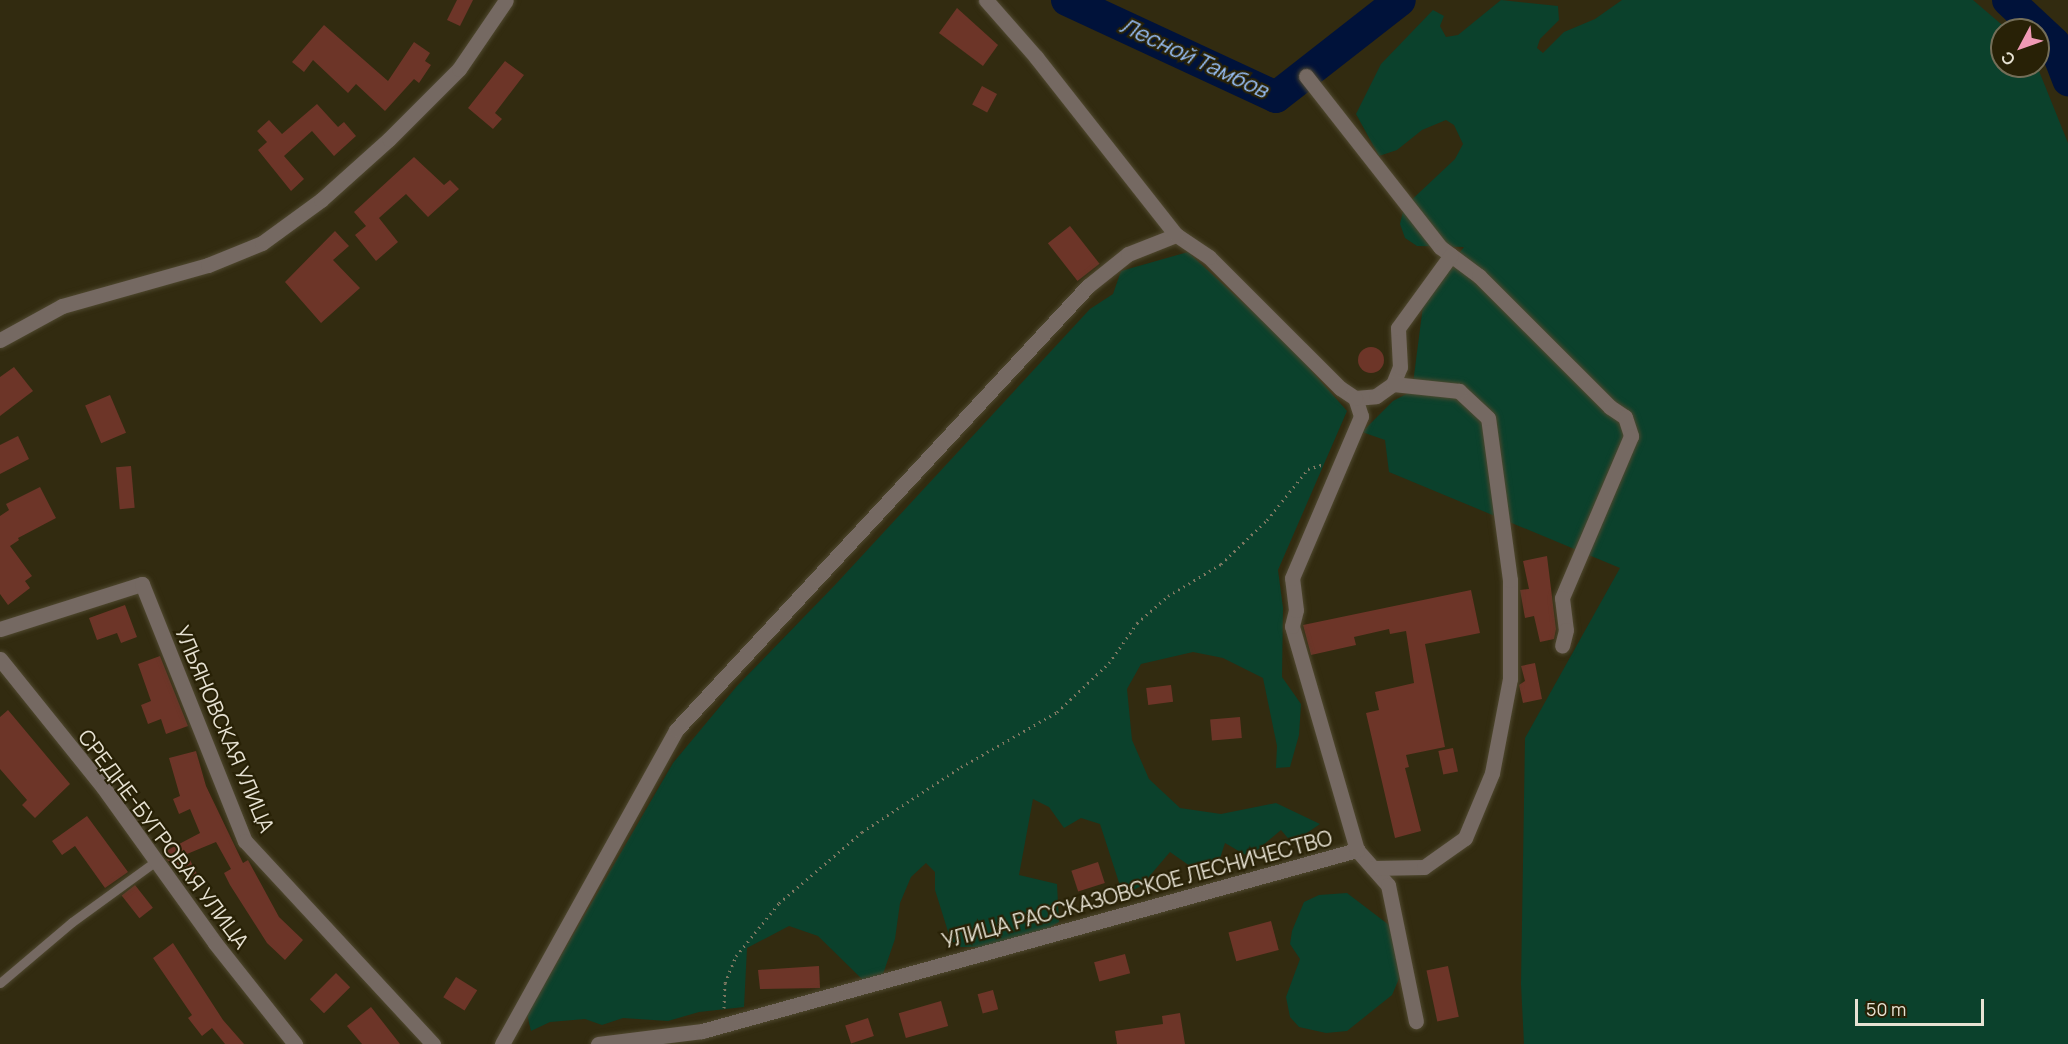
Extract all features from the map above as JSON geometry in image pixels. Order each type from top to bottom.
[{"type":"street","points":[[0,340],[62,306],[208,265],[262,243],[321,200],[436,93],[484,37],[506,0]]},
{"type":"street","points":[[986,0],[1036,57],[1176,236],[1209,257],[1355,398],[1361,416],[1343,457]]},
{"type":"street","points":[[1306,76],[1440,247],[1479,276],[1610,407],[1625,417],[1631,436],[1562,598],[1566,630],[1562,646]]},
{"type":"street","points":[[502,1044],[676,730],[1088,286],[1128,254],[1176,236]]},
{"type":"street","points":[[1355,398],[1376,396],[1393,384],[1400,366],[1398,328],[1451,255]]},
{"type":"street","points":[[1373,868],[1424,867],[1465,838],[1492,773],[1510,679],[1510,580],[1488,418],[1459,391],[1393,384]]},
{"type":"street","name":"УЛИЦА РАССКАЗОВСКОЕ ЛЕСНИЧЕСТВО","points":[[598,1044],[702,1031],[723,1026],[1357,850],[1292,626],[1296,610],[1292,578],[1343,457]]},
{"type":"street","name":"УЛЬЯНОВСКАЯ УЛИЦА","points":[[0,629],[142,585],[245,840],[433,1044]]},
{"type":"street","name":"СРЕДНЕ-БУГРОВАЯ УЛИЦА","points":[[0,659],[103,787],[156,861],[295,1044]]},
{"type":"street","points":[[1357,850],[1388,885],[1416,1021]]},
{"type":"lane","points":[[0,984],[72,922],[156,861]]},
{"type":"path","points":[[723,1026],[725,983],[736,956],[779,903],[861,832],[961,767],[1034,729],[1057,712],[1109,663],[1137,623],[1168,596],[1221,564],[1267,520],[1308,469],[1343,457]]},
{"type":"green space","points":[[1501,0],[1558,6],[1559,20],[1540,39],[1537,48],[1543,53],[1564,32],[1595,19],[1622,0],[1973,0],[1994,18],[1990,18],[1990,78],[2042,78],[2068,143],[2068,1044],[1524,1044],[1521,984],[1525,738],[1620,568],[1389,472],[1385,440],[1362,432],[1393,401],[1412,391],[1424,298],[1464,247],[1417,246],[1405,238],[1400,224],[1404,207],[1455,159],[1463,144],[1454,125],[1446,120],[1422,130],[1397,150],[1379,156],[1356,114],[1381,64],[1433,10],[1444,16],[1440,26],[1446,37],[1458,35]]},
{"type":"green space","points":[[1188,252],[1287,343],[1347,411],[1278,570],[1283,608],[1282,677],[1301,704],[1299,735],[1290,767],[1276,768],[1277,746],[1263,678],[1223,658],[1193,652],[1141,664],[1127,689],[1132,740],[1149,779],[1180,808],[1221,814],[1276,803],[1320,824],[1292,843],[1281,830],[1249,857],[1225,843],[1219,861],[1190,866],[1170,852],[1141,886],[1123,895],[1100,824],[1081,818],[1064,828],[1049,807],[1033,799],[1019,875],[1057,884],[1059,922],[1044,931],[982,947],[961,947],[951,941],[935,890],[935,872],[926,863],[911,877],[900,903],[895,939],[883,974],[865,982],[818,936],[789,926],[747,948],[744,1007],[699,1012],[668,1021],[623,1018],[602,1025],[585,1019],[550,1022],[531,1031],[527,1014],[673,763],[737,686],[835,585],[1090,309],[1113,294],[1121,271]]},
{"type":"green space","points":[[1347,893],[1389,925],[1401,974],[1392,995],[1347,1031],[1326,1033],[1299,1027],[1290,1017],[1286,997],[1300,959],[1290,944],[1292,931],[1304,902],[1319,895]]},
{"type":"building","points":[[457,0],[473,0],[460,26],[447,20]]},
{"type":"building","points":[[957,8],[998,45],[983,66],[939,33]]},
{"type":"building","points":[[324,25],[388,81],[414,42],[430,53],[425,61],[431,65],[419,83],[414,79],[385,111],[356,84],[348,93],[313,60],[304,72],[292,62]]},
{"type":"building","points":[[505,61],[524,75],[495,113],[502,119],[493,129],[468,108]]},
{"type":"building","points":[[982,86],[997,94],[987,113],[972,105]]},
{"type":"building","points":[[317,104],[338,127],[344,122],[356,136],[334,156],[312,131],[284,156],[304,179],[291,191],[258,150],[267,142],[257,131],[269,120],[282,134]]},
{"type":"building","points":[[414,157],[444,185],[450,180],[459,189],[428,217],[406,194],[379,218],[398,242],[376,261],[355,235],[366,226],[354,212]]},
{"type":"building","points":[[1070,226],[1100,264],[1077,281],[1048,243]]},
{"type":"building","points":[[335,231],[349,246],[333,260],[360,288],[321,323],[285,282]]},
{"type":"building","points":[[1371,347],[1380,351],[1384,360],[1380,369],[1371,373],[1362,369],[1358,360],[1362,351]]},
{"type":"building","points":[[14,367],[33,391],[0,416],[0,377]]},
{"type":"building","points":[[110,395],[126,433],[101,443],[85,406]]},
{"type":"building","points":[[18,436],[29,459],[0,474],[0,445]]},
{"type":"building","points":[[131,466],[135,508],[120,509],[116,467]]},
{"type":"building","points":[[40,487],[56,518],[18,538],[19,540],[10,546],[32,576],[25,581],[30,588],[8,605],[0,594],[0,516],[9,510],[6,504]]},
{"type":"building","points":[[1547,556],[1556,629],[1554,639],[1540,642],[1534,616],[1525,618],[1520,590],[1529,589],[1523,561]]},
{"type":"building","points":[[1471,590],[1480,633],[1425,644],[1445,747],[1406,755],[1409,767],[1405,768],[1421,831],[1395,838],[1366,713],[1379,710],[1375,692],[1414,683],[1406,631],[1390,634],[1389,629],[1354,637],[1356,645],[1311,655],[1303,625]]},
{"type":"building","points":[[125,605],[137,637],[121,643],[117,633],[97,640],[89,618]]},
{"type":"building","points":[[160,656],[188,726],[166,734],[161,719],[148,724],[141,705],[151,701],[138,664]]},
{"type":"building","points":[[1535,663],[1542,699],[1523,703],[1519,685],[1525,681],[1521,666]]},
{"type":"building","points":[[1171,685],[1173,702],[1148,705],[1146,688]]},
{"type":"building","points":[[8,710],[70,784],[35,818],[22,805],[27,800],[0,769],[0,717]]},
{"type":"building","points":[[1240,717],[1242,738],[1212,741],[1210,720]]},
{"type":"building","points":[[1453,748],[1458,771],[1443,775],[1438,751]]},
{"type":"building","points":[[196,751],[206,786],[243,863],[248,860],[279,917],[303,940],[285,960],[267,943],[230,885],[224,873],[231,869],[216,842],[187,854],[198,876],[187,882],[175,860],[169,862],[162,853],[200,833],[190,809],[179,814],[173,799],[180,796],[169,758]]},
{"type":"building","points":[[87,816],[128,872],[105,888],[75,846],[62,855],[52,841]]},
{"type":"building","points":[[1098,862],[1105,883],[1078,892],[1071,871]]},
{"type":"building","points":[[135,885],[153,908],[139,918],[122,895]]},
{"type":"building","points":[[1271,921],[1279,950],[1236,961],[1228,932]]},
{"type":"building","points":[[173,943],[223,1020],[244,1044],[225,1044],[212,1028],[202,1036],[188,1018],[192,1015],[153,958]]},
{"type":"building","points":[[1125,954],[1130,973],[1099,982],[1094,962]]},
{"type":"building","points":[[819,966],[820,988],[760,989],[758,970]]},
{"type":"building","points":[[1448,966],[1459,1017],[1437,1021],[1426,971]]},
{"type":"building","points":[[336,973],[350,987],[324,1013],[310,999]]},
{"type":"building","points":[[456,977],[477,990],[464,1011],[443,997]]},
{"type":"building","points":[[993,990],[998,1009],[983,1013],[978,994]]},
{"type":"building","points":[[941,1001],[948,1026],[906,1038],[899,1013]]},
{"type":"building","points":[[371,1007],[400,1044],[362,1044],[347,1026]]},
{"type":"building","points":[[1180,1013],[1185,1044],[1117,1044],[1115,1031],[1163,1024],[1162,1016]]},
{"type":"building","points":[[868,1018],[874,1036],[851,1043],[845,1025]]},
{"type":"waterway","name":"Лесной Тамбов","points":[[1067,0],[1276,97],[1400,0]]},
{"type":"waterway","name":"Лесной Тамбов","points":[[2008,0],[2054,43],[2068,80]]}]
